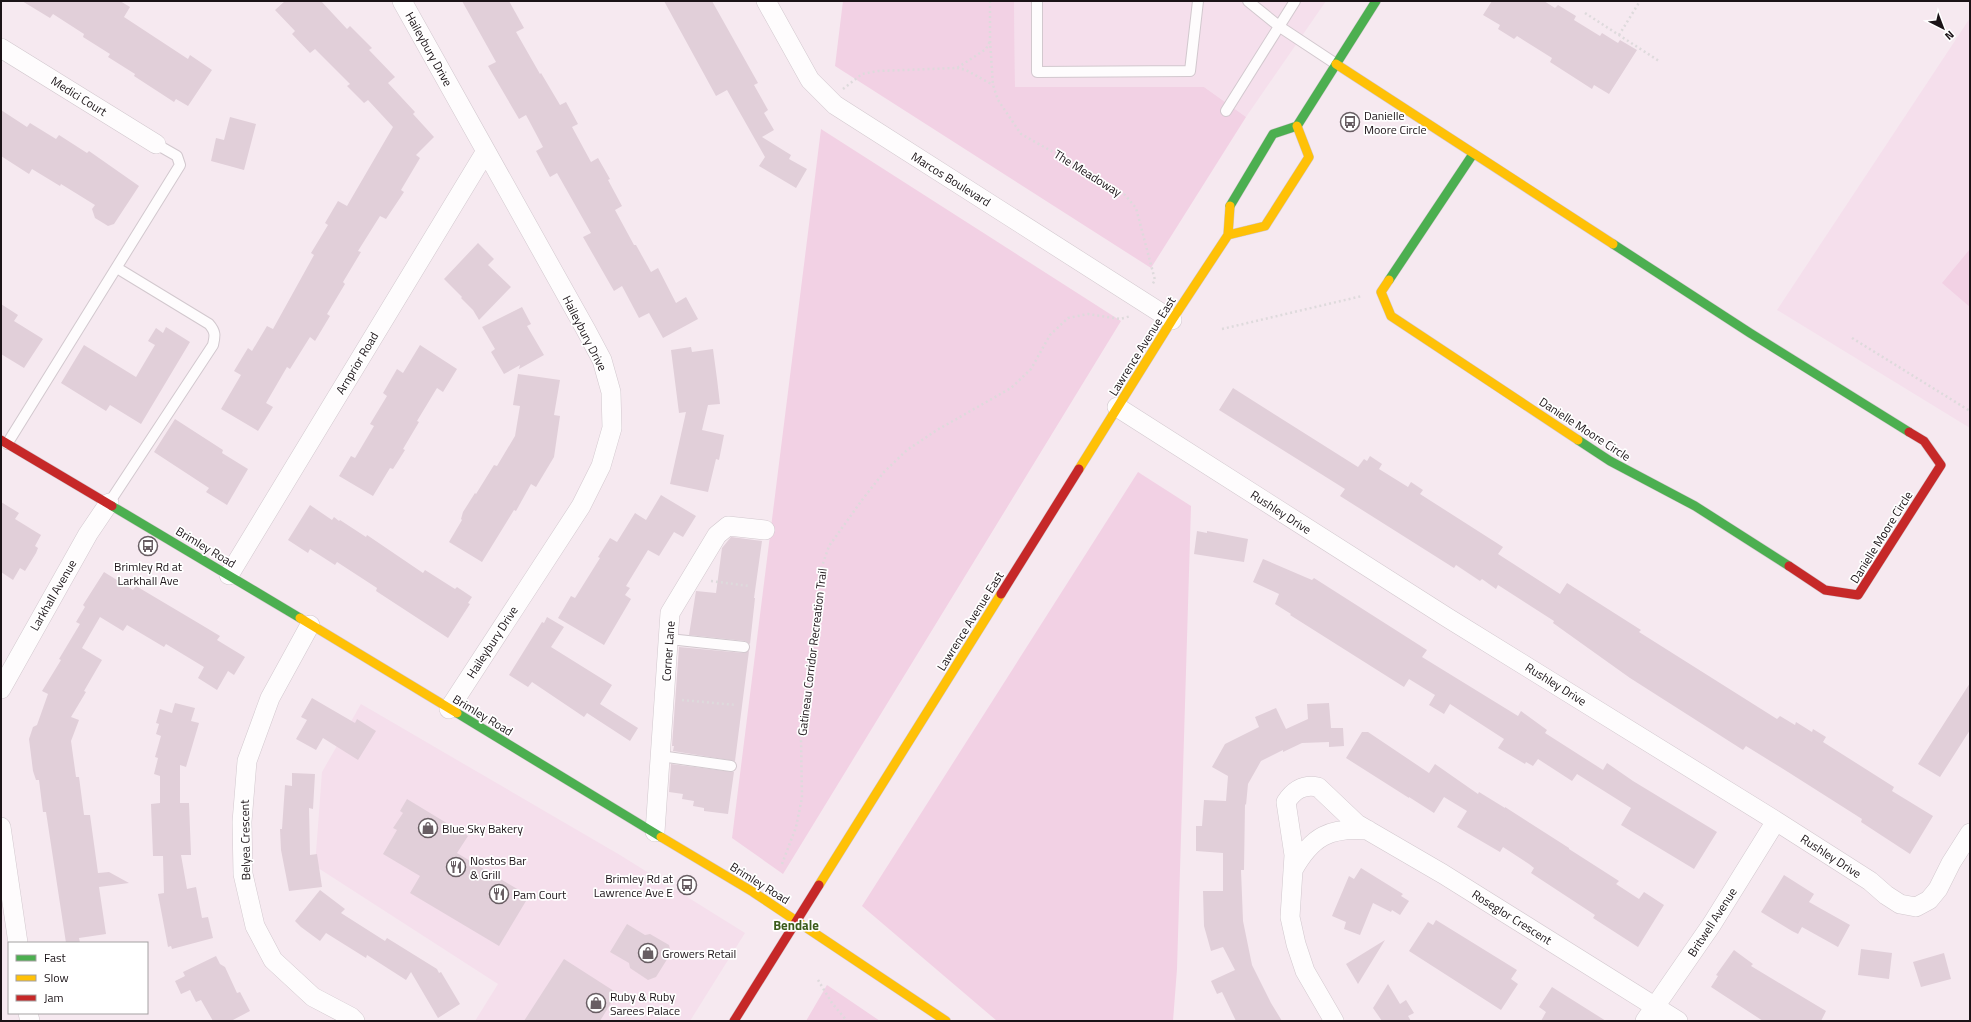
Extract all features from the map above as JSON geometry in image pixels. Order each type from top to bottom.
[{"type":"main road","points":[[1228,235],[1265,226],[1285,196],[1309,157],[1297,126],[1376,1]]},
{"type":"main road","name":"Danielle Moore Circle","points":[[1336,64],[1750,333],[1924,441],[1941,465],[1858,595],[1825,590],[1696,506],[1610,461],[1391,316],[1381,292]]},
{"type":"main road","name":"Lawrence Avenue East","points":[[734,1021],[798,922],[1172,320],[1228,235],[1230,205],[1273,134],[1297,126]]},
{"type":"main road","points":[[1381,292],[1473,154]]},
{"type":"main road","name":"Brimley Road","points":[[4,442],[109,503],[655,832],[798,922],[946,1021]]},
{"type":"street","name":"Haileybury Drive","points":[[402,1],[602,360],[612,392],[612,428],[601,466],[581,506],[449,709]]},
{"type":"street","name":"Marcos Boulevard","points":[[766,1],[810,80],[835,105],[1172,320]]},
{"type":"street","name":"Medici Court","points":[[1,48],[156,144]]},
{"type":"street","name":"Arnprior Road","points":[[229,575],[486,151]]},
{"type":"street","name":"Rushley Drive","points":[[1117,408],[1442,614],[1776,821],[1870,881],[1900,904],[1916,907],[1929,900],[1938,889],[1951,863],[1970,833]]},
{"type":"street","name":"Larkhall Avenue","points":[[1,689],[88,534],[109,503]]},
{"type":"street","name":"Corner Lane","points":[[655,832],[670,613],[717,535],[728,526],[765,530]]},
{"type":"street","name":"Belyea Crescent","points":[[310,625],[270,698],[247,761],[242,822],[243,874],[255,926],[273,960],[313,997],[351,1017],[354,1021]]},
{"type":"street","name":"Roseglor Crescent","points":[[1334,1021],[1305,971],[1296,944],[1290,917],[1293,870],[1292,837],[1286,802],[1291,794],[1298,788],[1309,785],[1318,787],[1357,824],[1443,874],[1650,1014],[1678,1021]]},
{"type":"street","name":"Britwell Avenue","points":[[1650,1014],[1712,924],[1776,821]]},
{"type":"street","points":[[1,827],[18,942]]},
{"type":"street","name":"Roseglor Crescent","points":[[1293,870],[1302,854],[1315,841],[1331,832],[1348,829],[1369,830]]},
{"type":"lane","points":[[1037,1],[1037,72],[1190,71],[1198,1]]},
{"type":"lane","points":[[1248,1],[1280,27],[1336,64]]},
{"type":"lane","points":[[1226,111],[1296,1]]},
{"type":"lane","points":[[4,442],[117,268],[180,165],[177,156],[156,144]]},
{"type":"lane","points":[[109,503],[213,345],[215,336],[214,330],[209,324],[117,268]]},
{"type":"lane","points":[[669,639],[744,647]]},
{"type":"lane","points":[[660,756],[732,766]]},
{"type":"path","name":"The Meadoway","points":[[990,1],[990,40],[994,85],[998,100],[1021,134],[1078,166],[1125,195],[1136,208],[1155,280]]},
{"type":"path","points":[[1619,35],[1640,1]]},
{"type":"path","points":[[1585,14],[1659,61]]},
{"type":"path","points":[[957,68],[986,49],[990,40]]},
{"type":"path","points":[[830,100],[862,74],[878,71],[957,68],[966,70],[994,85]]},
{"type":"path","name":"Gatineau Corridor Recreation Trail","points":[[782,864],[796,828],[802,798],[800,768],[801,730],[821,569],[830,546],[862,500],[884,472],[907,450],[937,430],[1011,388],[1031,369],[1050,335],[1068,318],[1088,314],[1120,319],[1130,318],[1155,280]]},
{"type":"path","points":[[1222,329],[1381,292]]},
{"type":"path","points":[[1852,338],[1970,411]]},
{"type":"path","points":[[691,579],[749,586]]},
{"type":"path","points":[[664,699],[736,705]]},
{"type":"path","points":[[818,980],[847,1021]]},
{"type":"shaded area","points":[[843,1],[1014,1],[1015,87],[1204,87],[1246,117],[1151,268],[835,66]]},
{"type":"shaded area","points":[[1014,1],[1326,1],[1246,117],[1204,87],[1015,88]]},
{"type":"shaded area","points":[[1970,18],[1970,428],[1777,310]]},
{"type":"shaded area","points":[[821,129],[1121,321],[783,874],[732,838]]},
{"type":"shaded area","points":[[1970,249],[1970,307],[1942,283]]},
{"type":"shaded area","points":[[1138,472],[1191,506],[1177,969],[1173,1021],[997,1021],[862,906]]},
{"type":"shaded area","points":[[361,704],[620,855],[745,933],[690,1021],[475,1021],[498,984],[315,866],[322,772]]},
{"type":"shaded area","points":[[827,985],[880,1021],[806,1021]]},
{"type":"building","points":[[22,1],[120,1],[130,7],[124,17],[188,59],[190,55],[212,70],[188,106],[176,99],[174,102],[108,57],[110,54],[83,37],[84,34],[53,14],[50,18]]},
{"type":"building","points":[[285,1],[321,1],[347,29],[350,26],[372,48],[369,50],[395,77],[388,83],[415,112],[413,114],[434,137],[416,155],[420,158],[401,190],[404,192],[386,219],[380,216],[358,251],[361,252],[343,282],[345,284],[327,314],[330,316],[315,341],[310,337],[290,369],[287,367],[266,403],[273,407],[258,431],[221,409],[241,375],[234,371],[248,348],[252,351],[267,326],[273,329],[314,255],[311,253],[328,225],[325,223],[338,201],[347,206],[393,127],[368,100],[364,103],[347,86],[350,84],[315,49],[310,53],[292,34],[295,31],[275,10]]},
{"type":"building","points":[[462,1],[509,1],[524,28],[516,32],[560,105],[566,102],[578,124],[572,127],[591,162],[598,158],[610,179],[608,180],[622,206],[615,210],[634,245],[636,245],[651,272],[658,268],[676,303],[686,297],[698,319],[663,338],[649,313],[639,318],[622,286],[614,291],[583,237],[591,233],[557,173],[550,177],[536,151],[543,147],[526,115],[519,119],[488,66],[496,62]]},
{"type":"building","points":[[664,1],[712,1],[758,83],[754,85],[768,110],[764,113],[774,130],[762,137],[791,155],[789,159],[807,169],[796,188],[759,166],[765,157],[727,90],[716,96]]},
{"type":"building","points":[[1492,1],[1544,1],[1555,8],[1558,5],[1576,16],[1574,20],[1600,36],[1602,33],[1618,43],[1620,40],[1637,50],[1609,94],[1594,85],[1592,89],[1550,62],[1552,58],[1517,36],[1514,39],[1498,29],[1500,25],[1483,15]]},
{"type":"building","points":[[1,110],[27,127],[30,123],[56,139],[59,135],[87,153],[89,151],[139,186],[114,224],[108,226],[95,218],[92,209],[95,205],[61,184],[60,186],[32,169],[29,174],[1,156]]},
{"type":"building","points":[[230,117],[256,124],[244,170],[211,161],[216,138],[224,140]]},
{"type":"building","points":[[478,243],[494,259],[488,265],[511,287],[479,320],[473,310],[461,298],[462,297],[444,279]]},
{"type":"building","points":[[1,304],[18,315],[14,321],[43,339],[24,368],[1,354]]},
{"type":"building","points":[[522,307],[531,324],[527,326],[544,355],[519,369],[520,365],[504,374],[491,352],[495,349],[482,327]]},
{"type":"building","points":[[166,327],[190,342],[141,424],[110,405],[106,411],[61,383],[84,345],[136,377],[155,345],[148,341],[156,328],[163,333]]},
{"type":"building","points":[[420,345],[457,369],[443,392],[437,388],[417,421],[419,422],[403,449],[405,450],[393,469],[390,468],[373,496],[339,476],[351,456],[355,458],[374,426],[370,424],[387,396],[383,393],[397,369],[403,373]]},
{"type":"building","points":[[691,347],[692,352],[713,349],[720,404],[708,405],[702,430],[724,435],[719,460],[716,459],[708,492],[670,484],[686,412],[679,413],[671,350]]},
{"type":"building","points":[[518,374],[560,380],[554,415],[560,416],[554,457],[536,487],[531,484],[516,511],[514,510],[482,562],[449,542],[462,520],[463,512],[494,465],[497,466],[515,436],[520,406],[513,405]]},
{"type":"building","points":[[1233,388],[1358,467],[1364,459],[1367,461],[1370,456],[1382,464],[1379,469],[1408,487],[1411,482],[1423,490],[1420,494],[1503,547],[1498,554],[1560,594],[1567,583],[1641,630],[1639,632],[1777,719],[1780,716],[1795,725],[1796,722],[1812,732],[1813,729],[1826,737],[1823,742],[1894,787],[1892,791],[1933,816],[1910,854],[1861,822],[1862,819],[1788,772],[1746,746],[1743,750],[1630,678],[1553,623],[1554,621],[1498,585],[1496,589],[1482,579],[1480,581],[1456,565],[1454,568],[1340,496],[1345,489],[1219,410]]},
{"type":"building","points":[[175,419],[223,450],[222,453],[248,469],[227,505],[206,492],[209,488],[154,452]]},
{"type":"building","points":[[661,495],[696,516],[683,537],[674,532],[659,556],[648,550],[626,586],[630,588],[625,595],[631,599],[604,645],[558,618],[571,596],[575,598],[600,558],[598,557],[610,538],[617,542],[635,513],[646,520]]},
{"type":"building","points":[[1,502],[19,513],[15,519],[41,535],[35,546],[38,548],[36,553],[25,571],[20,568],[13,580],[1,572]]},
{"type":"building","points":[[310,505],[332,520],[334,517],[366,537],[367,535],[423,573],[425,570],[455,589],[457,587],[472,597],[468,603],[470,604],[448,638],[376,591],[377,588],[337,562],[335,565],[310,549],[308,553],[288,540]]},
{"type":"building","points":[[1197,531],[1207,533],[1207,531],[1248,539],[1244,562],[1194,554]]},
{"type":"building","points":[[731,537],[762,541],[754,598],[750,644],[745,641],[689,635],[696,591],[716,593],[722,548]]},
{"type":"building","points":[[1263,559],[1312,580],[1314,578],[1427,650],[1422,657],[1518,716],[1521,711],[1547,730],[1545,733],[1603,770],[1607,763],[1633,781],[1717,832],[1694,869],[1621,825],[1631,808],[1577,774],[1572,781],[1538,759],[1533,766],[1526,762],[1525,764],[1498,748],[1504,739],[1450,704],[1444,714],[1429,705],[1435,695],[1409,679],[1404,687],[1290,615],[1291,614],[1275,604],[1279,594],[1253,582]]},
{"type":"building","points":[[104,572],[133,590],[136,586],[220,636],[217,640],[245,657],[234,675],[228,671],[217,690],[198,678],[204,667],[166,644],[164,647],[127,625],[123,631],[100,617],[82,648],[102,660],[84,691],[86,692],[71,717],[79,720],[71,741],[76,777],[79,777],[84,815],[90,815],[98,873],[109,872],[129,883],[99,887],[106,934],[79,938],[80,942],[66,942],[46,812],[43,812],[39,780],[36,780],[33,771],[29,739],[33,727],[37,725],[48,694],[42,691],[61,660],[59,659],[80,624],[76,622],[85,607],[83,605]]},
{"type":"building","points":[[547,617],[564,627],[551,647],[612,685],[600,704],[638,728],[630,741],[587,713],[584,717],[532,682],[528,687],[509,675],[542,622],[544,623]]},
{"type":"building","points":[[679,647],[743,653],[749,651],[735,761],[673,751],[674,746],[672,746]]},
{"type":"building","points":[[1970,683],[1970,730],[1940,777],[1918,764]]},
{"type":"building","points":[[312,698],[355,723],[357,719],[376,731],[358,760],[323,738],[316,750],[296,739],[307,720],[301,717]]},
{"type":"building","points":[[175,703],[195,708],[191,721],[199,723],[186,767],[180,765],[180,803],[189,803],[191,855],[181,855],[187,889],[196,887],[202,918],[208,917],[213,938],[172,949],[171,946],[168,947],[158,894],[164,893],[163,856],[153,856],[151,804],[160,803],[160,776],[154,774],[158,758],[155,757],[161,736],[156,734],[159,724],[156,723],[160,709],[172,713]]},
{"type":"building","points":[[1329,703],[1331,728],[1343,728],[1344,746],[1329,747],[1329,742],[1302,743],[1283,752],[1283,750],[1261,761],[1248,784],[1246,805],[1245,804],[1244,870],[1241,870],[1243,921],[1252,965],[1282,1021],[1236,1021],[1222,992],[1217,994],[1211,981],[1235,970],[1223,947],[1211,951],[1204,926],[1203,891],[1223,891],[1223,853],[1196,851],[1196,826],[1202,826],[1204,800],[1226,801],[1228,776],[1212,767],[1225,744],[1259,727],[1255,717],[1276,708],[1286,729],[1308,719],[1307,704]]},
{"type":"building","points":[[1362,732],[1368,732],[1429,773],[1435,764],[1478,794],[1479,792],[1505,807],[1619,881],[1616,884],[1639,899],[1644,892],[1664,905],[1638,947],[1593,918],[1595,915],[1531,873],[1534,868],[1529,864],[1503,847],[1500,852],[1457,827],[1467,811],[1444,797],[1434,813],[1346,758]]},
{"type":"building","points":[[671,764],[734,772],[728,814],[704,811],[704,808],[693,806],[694,801],[682,799],[683,794],[669,792]]},
{"type":"building","points":[[292,773],[315,774],[313,809],[309,808],[310,855],[317,854],[322,887],[289,891],[281,850],[280,829],[282,829],[285,785],[292,786]]},
{"type":"building","points":[[407,799],[468,836],[457,853],[529,896],[499,946],[410,893],[420,876],[383,854],[397,830],[393,828],[403,813],[400,811]]},
{"type":"building","points":[[1361,868],[1403,894],[1401,896],[1409,901],[1400,915],[1392,910],[1391,912],[1373,903],[1360,935],[1344,929],[1346,922],[1332,916],[1349,876],[1354,879]]},
{"type":"building","points":[[1784,875],[1814,894],[1809,902],[1850,925],[1838,947],[1802,927],[1798,934],[1761,912]]},
{"type":"building","points":[[320,890],[345,909],[341,913],[385,941],[387,938],[437,969],[439,973],[441,972],[460,1004],[438,1018],[411,972],[406,980],[367,955],[366,958],[326,933],[320,941],[301,927],[295,921]]},
{"type":"building","points":[[1436,920],[1517,970],[1511,979],[1518,984],[1501,1010],[1409,951],[1428,922],[1433,925]]},
{"type":"building","points":[[627,924],[645,935],[650,934],[669,945],[671,953],[656,977],[648,980],[630,968],[629,963],[610,952]]},
{"type":"building","points":[[1385,940],[1358,984],[1346,964]]},
{"type":"building","points":[[1861,949],[1892,953],[1889,979],[1858,975]]},
{"type":"building","points":[[1734,950],[1753,964],[1751,966],[1826,1011],[1821,1021],[1763,1021],[1711,987],[1718,976],[1716,975]]},
{"type":"building","points":[[1944,953],[1951,979],[1921,987],[1913,962]]},
{"type":"building","points":[[216,956],[220,964],[225,967],[237,993],[240,992],[250,1011],[231,1021],[213,1021],[201,1000],[196,1002],[190,990],[181,994],[175,981],[185,976],[183,972]]},
{"type":"building","points":[[564,959],[617,993],[600,1021],[524,1021]]},
{"type":"building","points":[[1388,984],[1400,1004],[1406,1000],[1414,1013],[1408,1016],[1411,1021],[1382,1021],[1373,1008]]},
{"type":"building","points":[[1552,987],[1606,1021],[1541,1021],[1546,1012],[1539,1007]]},
{"type":"traffic: fast","points":[[1230,206],[1273,134],[1297,126],[1376,1]]},
{"type":"traffic: fast","points":[[1389,280],[1473,154]]},
{"type":"traffic: fast","points":[[1613,244],[1750,333],[1909,432]]},
{"type":"traffic: fast","points":[[1578,440],[1610,461],[1695,506],[1789,566]]},
{"type":"traffic: fast","points":[[112,506],[300,618]]},
{"type":"traffic: fast","points":[[457,713],[661,837]]},
{"type":"traffic: slow","points":[[1336,64],[1613,244]]},
{"type":"traffic: slow","points":[[1228,235],[1265,226],[1309,157],[1297,126]]},
{"type":"traffic: slow","points":[[1079,469],[1172,320],[1228,235],[1230,206]]},
{"type":"traffic: slow","points":[[1389,280],[1381,292],[1391,316],[1578,440]]},
{"type":"traffic: slow","points":[[819,885],[1001,594]]},
{"type":"traffic: slow","points":[[300,618],[457,713]]},
{"type":"traffic: slow","points":[[661,837],[753,892],[946,1021]]},
{"type":"traffic: jam","points":[[1789,566],[1825,590],[1858,595],[1941,465],[1924,441],[1909,432]]},
{"type":"traffic: jam","points":[[1,440],[112,506]]},
{"type":"traffic: jam","points":[[1001,594],[1079,469]]},
{"type":"traffic: jam","points":[[734,1021],[819,885]]},
{"type":"place","name":"Danielle Moore Circle","points":[[1350,122]]},
{"type":"place","name":"Brimley Rd at Larkhall Ave","points":[[148,546]]},
{"type":"place","name":"Blue Sky Bakery","points":[[428,828]]},
{"type":"place","name":"Nostos Bar & Grill","points":[[456,867]]},
{"type":"place","name":"Brimley Rd at Lawrence Ave E","points":[[687,885]]},
{"type":"place","name":"Pam Court","points":[[499,894]]},
{"type":"place","name":"Growers Retail","points":[[648,953]]},
{"type":"place","name":"Ruby & Ruby Sarees Palace","points":[[596,1003]]},
{"type":"district","name":"Bendale","points":[[796,925]]}]
